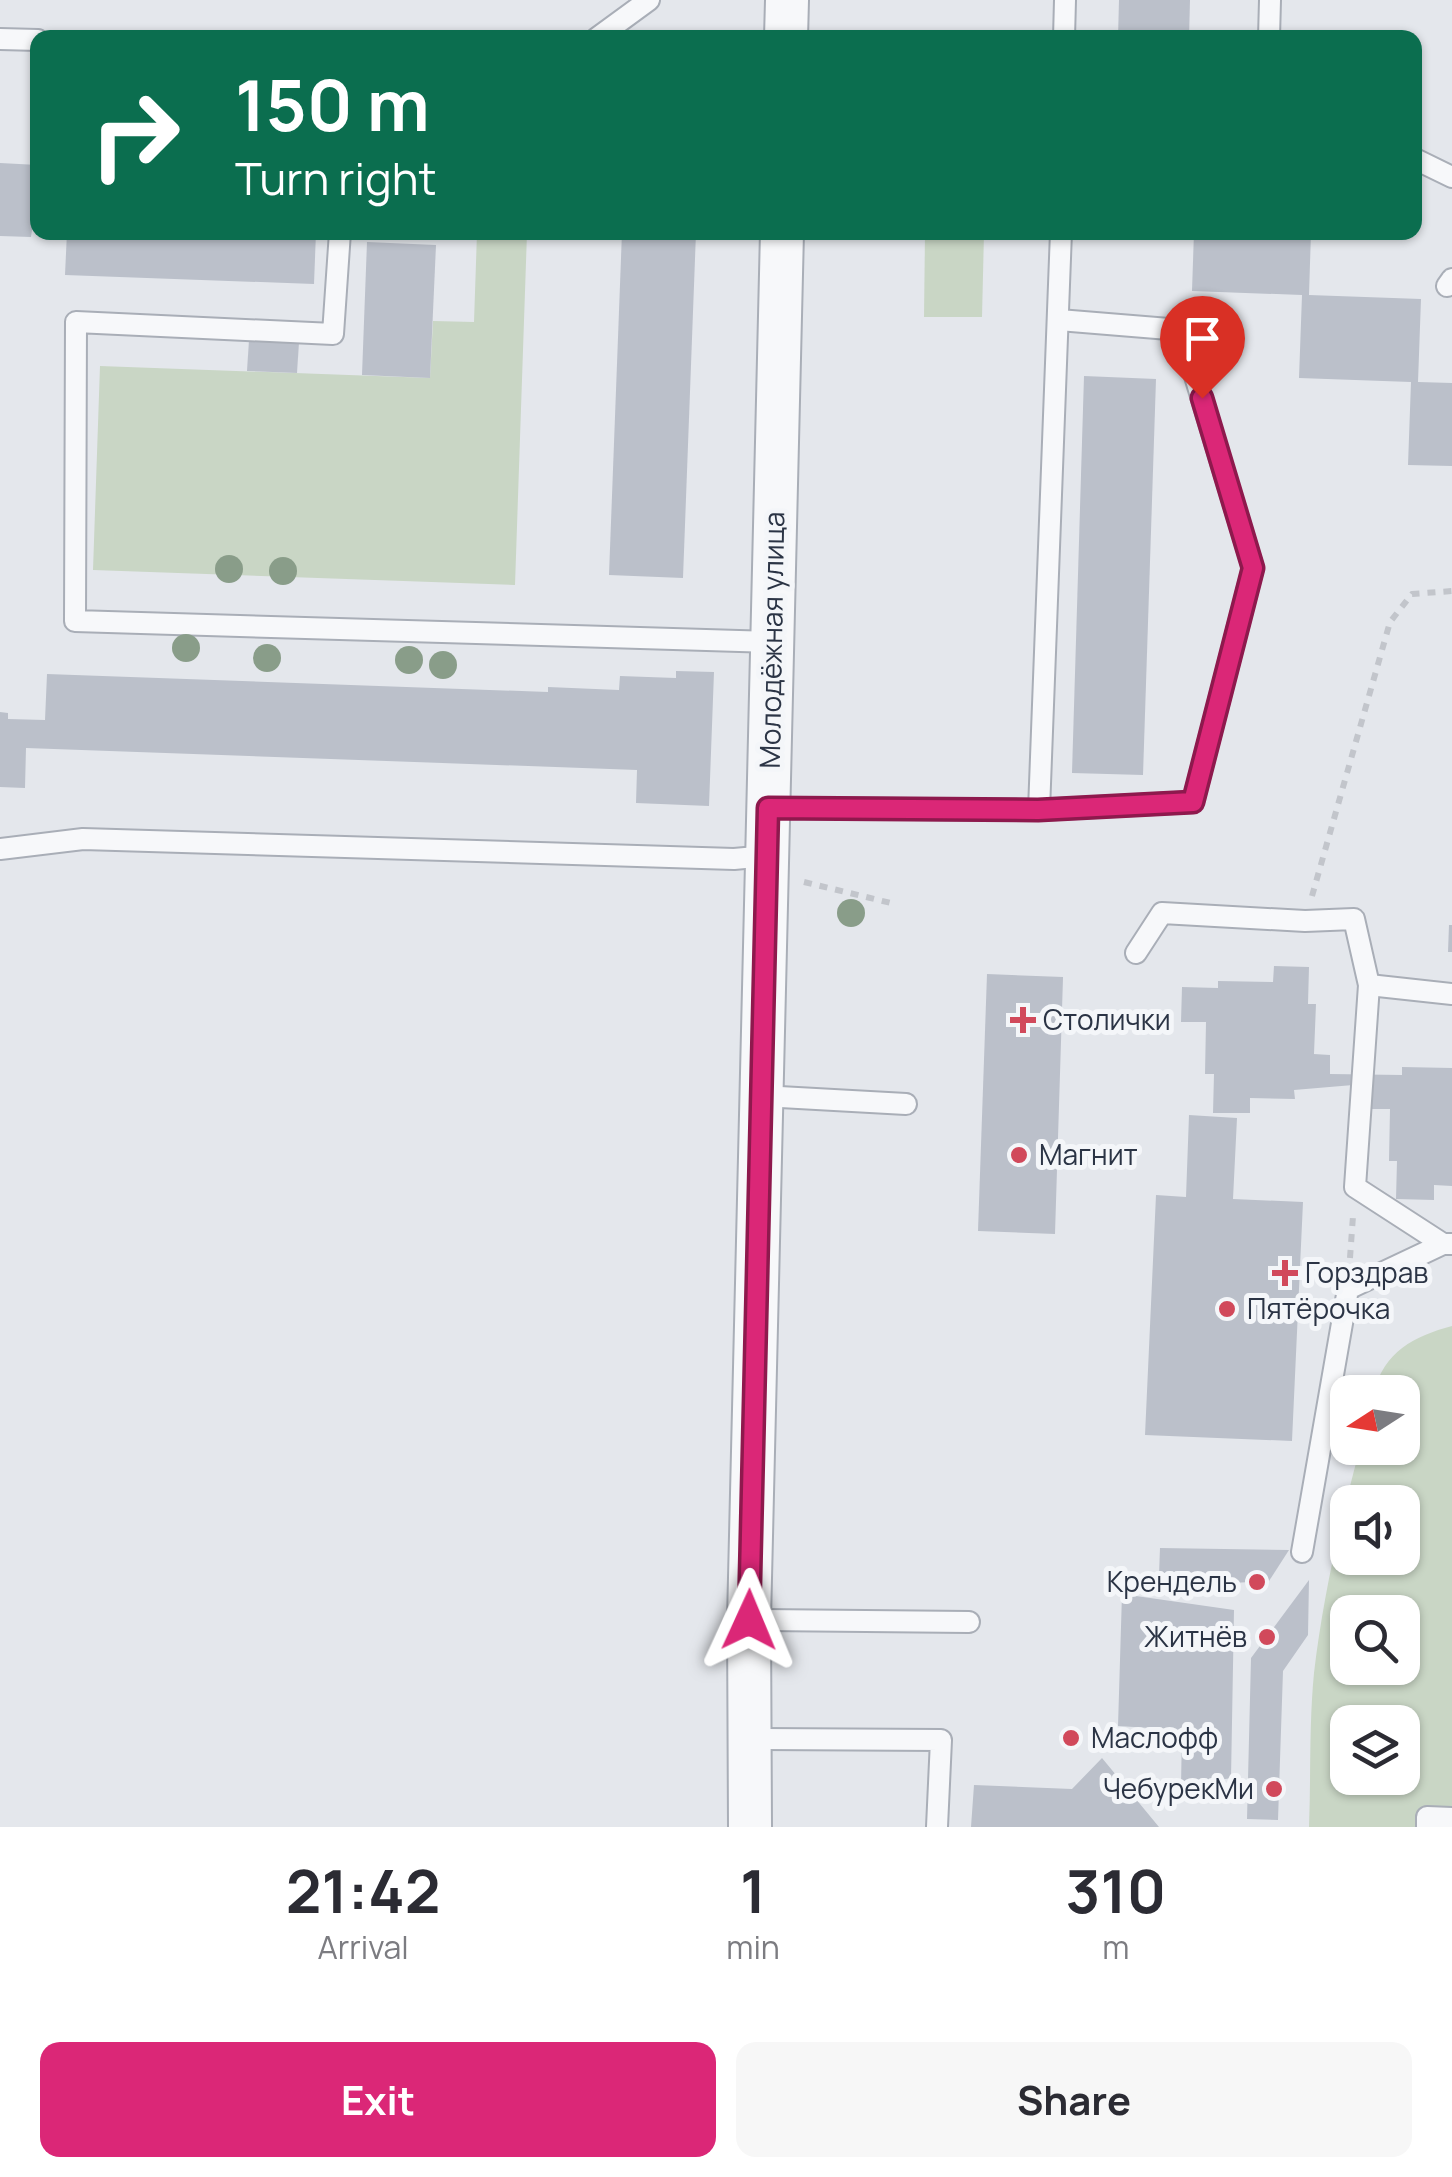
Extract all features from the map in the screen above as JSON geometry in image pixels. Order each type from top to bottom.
[{"type":"street","points":[[786,30],[787,0]]},
{"type":"street","name":"Молодёжная улица","points":[[750,1827],[749,1620],[782,240]]},
{"type":"lane","points":[[608,30],[649,0]]},
{"type":"lane","points":[[1064,0],[1064,30]]},
{"type":"lane","points":[[1269,30],[1270,0]]},
{"type":"lane","points":[[0,39],[30,40]]},
{"type":"lane","points":[[1422,162],[1452,177]]},
{"type":"lane","points":[[339,240],[333,334],[76,322],[75,620],[772,642]]},
{"type":"lane","points":[[1038,810],[1061,240]]},
{"type":"lane","points":[[768,808],[1038,810],[1193,802],[1253,568],[1181,330],[1058,320]]},
{"type":"lane","points":[[0,849],[20,850],[83,839],[734,860],[767,865]]},
{"type":"lane","points":[[1136,953],[1162,914],[1305,921],[1354,919],[1369,985],[1355,1187],[1448,1244]]},
{"type":"lane","points":[[1369,985],[1452,994]]},
{"type":"lane","points":[[762,1096],[906,1104]]},
{"type":"lane","points":[[1302,1552],[1348,1290],[1448,1244]]},
{"type":"lane","points":[[749,1620],[969,1622]]},
{"type":"lane","points":[[750,1739],[941,1740],[937,1827]]},
{"type":"lane","points":[[1426,1827],[1427,1818],[1452,1818]]},
{"type":"path","points":[[1305,921],[1390,622],[1412,594],[1452,592]]},
{"type":"path","points":[[767,865],[895,904]]},
{"type":"path","points":[[1348,1290],[1355,1187]]},
{"type":"green space","points":[[477,240],[527,240],[515,585],[93,570],[100,366],[430,378],[433,321],[474,322]]},
{"type":"green space","points":[[925,240],[984,240],[982,317],[924,317]]},
{"type":"green space","points":[[1452,1326],[1452,1827],[1309,1827],[1314,1673],[1330,1575],[1420,1575],[1420,1485],[1351,1485],[1356,1465],[1420,1465],[1420,1375],[1380,1375],[1393,1356],[1413,1341]]},
{"type":"building","points":[[1119,0],[1190,0],[1189,30],[1118,30]]},
{"type":"building","points":[[0,163],[30,165],[30,237],[0,236]]},
{"type":"building","points":[[67,240],[316,240],[314,284],[65,275]]},
{"type":"building","points":[[622,240],[696,240],[683,578],[609,575]]},
{"type":"building","points":[[1194,240],[1311,240],[1309,295],[1421,299],[1418,382],[1452,383],[1452,466],[1408,465],[1411,382],[1299,378],[1302,295],[1192,291]]},
{"type":"building","points":[[367,242],[436,245],[430,378],[362,375]]},
{"type":"building","points":[[249,340],[299,342],[297,373],[247,371]]},
{"type":"building","points":[[1084,376],[1156,379],[1143,775],[1072,773]]},
{"type":"building","points":[[676,671],[714,672],[709,806],[636,803],[637,770],[26,748],[25,788],[0,787],[0,712],[8,713],[8,719],[45,720],[47,674],[548,692],[548,687],[619,690],[620,676],[676,678]]},
{"type":"building","points":[[1452,925],[1452,952],[1448,952]]},
{"type":"building","points":[[1274,966],[1309,967],[1308,1004],[1316,1004],[1314,1054],[1330,1055],[1330,1074],[1402,1075],[1402,1067],[1452,1068],[1452,1186],[1434,1185],[1434,1200],[1396,1199],[1397,1161],[1389,1161],[1390,1109],[1365,1109],[1365,1084],[1294,1090],[1295,1099],[1250,1098],[1250,1113],[1213,1113],[1214,1074],[1205,1074],[1206,1022],[1181,1022],[1182,987],[1218,988],[1218,981],[1273,982]]},
{"type":"building","name":"Магнит","points":[[987,974],[1063,977],[1055,1234],[978,1231]]},
{"type":"building","points":[[1189,1115],[1237,1118],[1233,1199],[1303,1202],[1292,1441],[1145,1435],[1156,1195],[1186,1197]]},
{"type":"building","points":[[1160,1548],[1289,1550],[1269,1581],[1232,1583],[1159,1575]]},
{"type":"building","points":[[1309,1580],[1308,1635],[1283,1671],[1278,1820],[1247,1819],[1251,1658]]},
{"type":"building","points":[[1122,1594],[1234,1610],[1231,1778],[1181,1787],[1182,1730],[1118,1726]]},
{"type":"building","points":[[1102,1758],[1159,1827],[971,1827],[974,1785],[1072,1789]]},
{"type":"place","name":"Столички","points":[[1023,1020]]},
{"type":"place","name":"Магнит","points":[[1019,1155]]},
{"type":"place","name":"Горздрав","points":[[1285,1273]]},
{"type":"place","name":"Пятёрочка","points":[[1227,1309]]},
{"type":"place","name":"Крендель","points":[[1257,1582]]},
{"type":"place","name":"Житнёв","points":[[1267,1637]]},
{"type":"place","name":"Маслофф","points":[[1071,1738]]},
{"type":"place","name":"ЧебурекМи","points":[[1274,1789]]},
{"type":"route","points":[[749,1620],[768,808],[1038,810],[1193,802],[1253,568],[1202,398]]}]
